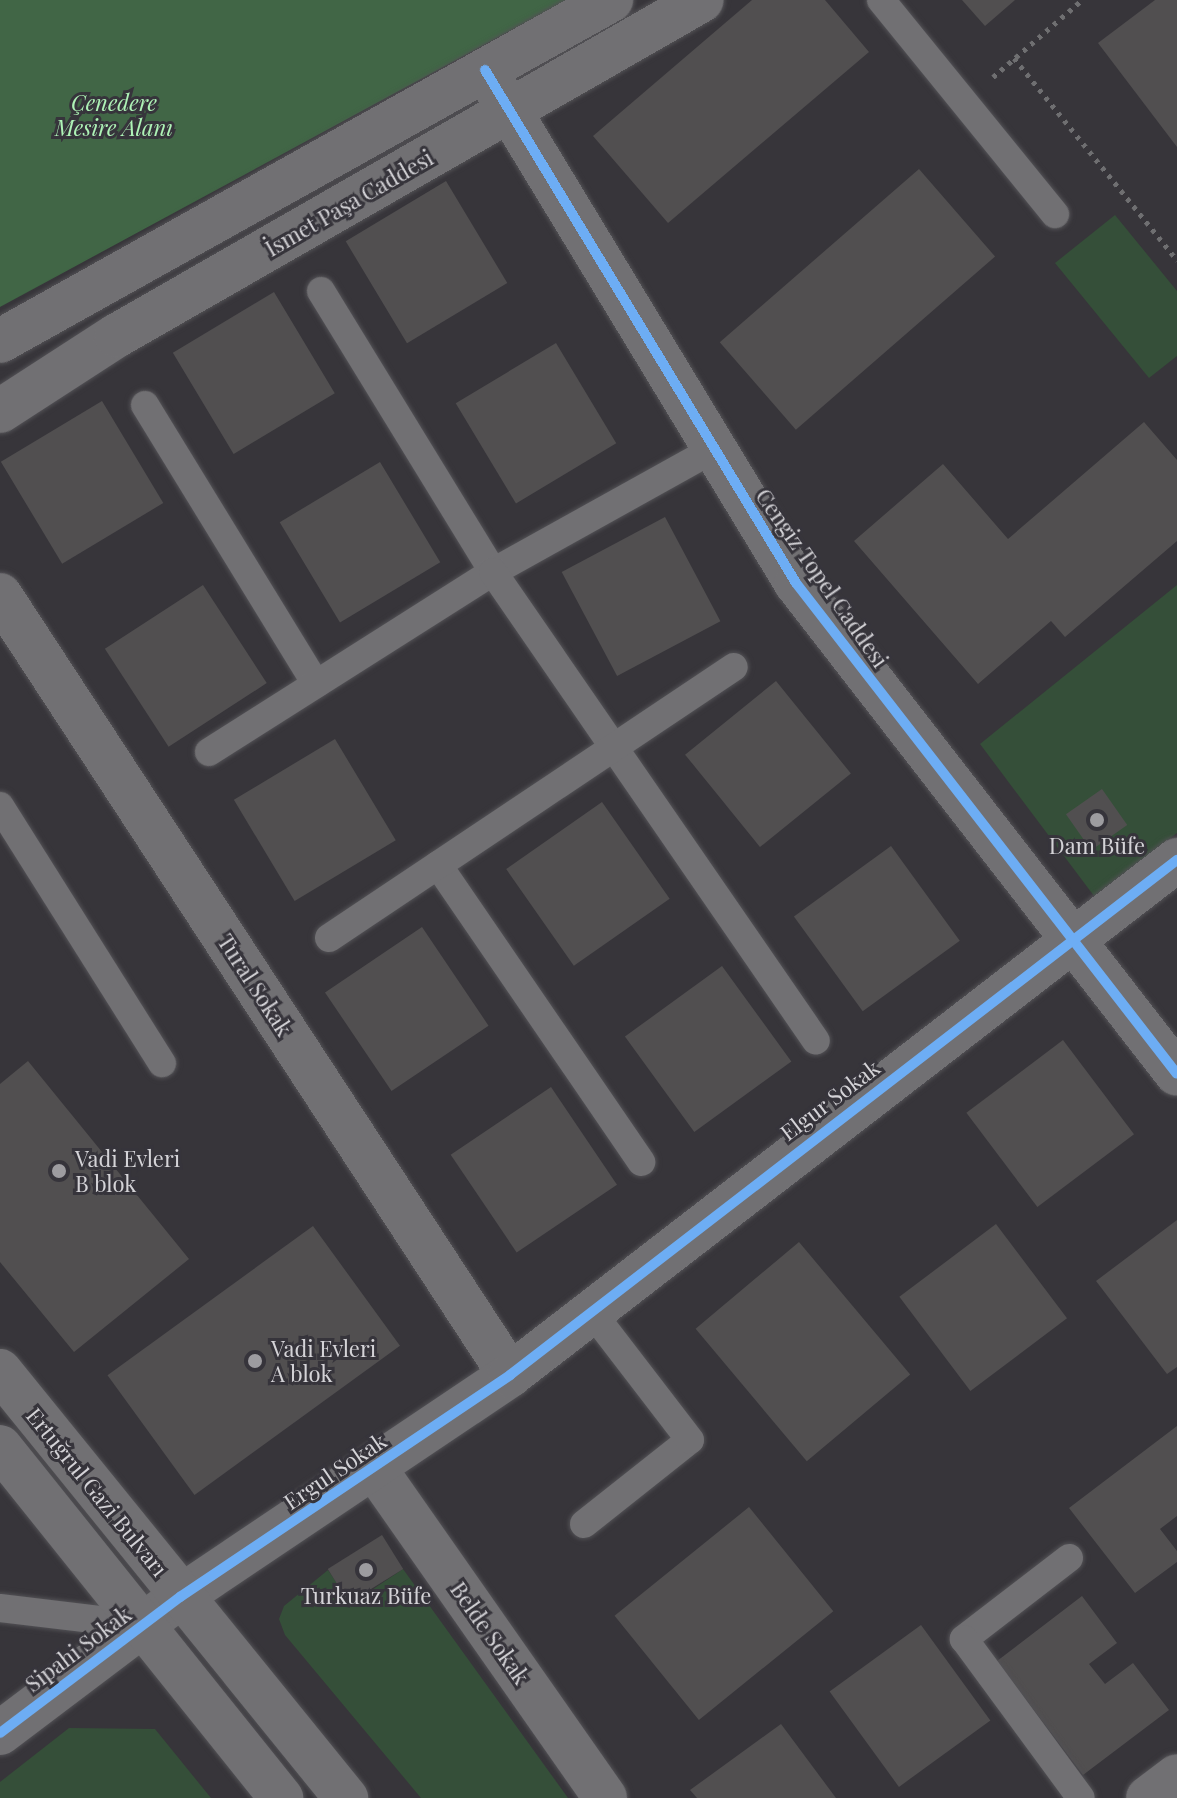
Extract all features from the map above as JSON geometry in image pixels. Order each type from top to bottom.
[{"type":"street","points":[[0,341],[611,0]]},
{"type":"street","name":"İsmet Paşa Caddesi","points":[[0,411],[116,336],[702,0]]},
{"type":"street","name":"Cengiz Topel Caddesi","points":[[485,70],[712,450],[805,595],[1177,1074]]},
{"type":"street","name":"Tural Sokak","points":[[1,599],[510,1375]]},
{"type":"street","name":"Elgur Sokak","points":[[510,1375],[1177,860]]},
{"type":"street","name":"Ertuğrul Gazi Bulvarı","points":[[0,1371],[180,1597],[346,1798]]},
{"type":"street","name":"Ergul Sokak","points":[[180,1597],[375,1469],[510,1375]]},
{"type":"street","points":[[0,1447],[281,1798]]},
{"type":"street","name":"Belde Sokak","points":[[375,1469],[605,1798]]},
{"type":"street","name":"Sipahi Sokak","points":[[0,1733],[180,1597]]},
{"type":"street","points":[[1148,1798],[1177,1776]]},
{"type":"lane","points":[[881,0],[1055,214]]},
{"type":"lane","points":[[321,291],[493,572],[816,1041]]},
{"type":"lane","points":[[145,405],[316,684]]},
{"type":"lane","points":[[209,752],[493,572],[712,450]]},
{"type":"lane","points":[[329,938],[734,667]]},
{"type":"lane","points":[[0,806],[162,1063]]},
{"type":"lane","points":[[438,865],[641,1162]]},
{"type":"lane","points":[[584,1524],[690,1440],[591,1311]]},
{"type":"lane","points":[[1069,1558],[964,1639],[1081,1798]]},
{"type":"lane","points":[[0,1608],[143,1625]]},
{"type":"path","points":[[962,103],[1082,0]]},
{"type":"path","points":[[1014,58],[1177,260]]},
{"type":"green space","name":"Çenedere Mesire Alanı","points":[[0,0],[567,0],[0,307]]},
{"type":"green space","points":[[1115,215],[1177,291],[1177,356],[1149,378],[1055,263]]},
{"type":"green space","points":[[1177,585],[1177,833],[1094,896],[980,744]]},
{"type":"green space","points":[[403,1569],[568,1798],[421,1798],[285,1635],[279,1619],[284,1606],[328,1570],[351,1604]]},
{"type":"green space","points":[[69,1728],[155,1729],[211,1798],[0,1798],[0,1782]]},
{"type":"building","points":[[752,0],[825,0],[869,52],[668,223],[593,136]]},
{"type":"building","points":[[962,0],[1015,0],[985,26]]},
{"type":"building","points":[[1155,0],[1177,0],[1177,147],[1098,43]]},
{"type":"building","points":[[919,169],[995,257],[796,430],[720,342]]},
{"type":"building","points":[[446,181],[507,283],[407,343],[346,241]]},
{"type":"building","points":[[274,292],[335,393],[234,454],[173,353]]},
{"type":"building","points":[[556,343],[616,443],[516,504],[456,403]]},
{"type":"building","points":[[102,401],[163,503],[62,564],[1,462]]},
{"type":"building","points":[[1144,422],[1177,460],[1177,541],[1065,637],[1051,621],[978,684],[854,541],[943,464],[1008,539]]},
{"type":"building","points":[[380,462],[440,562],[340,623],[280,522]]},
{"type":"building","points":[[665,517],[720,621],[617,676],[562,572]]},
{"type":"building","points":[[203,585],[267,683],[169,747],[105,649]]},
{"type":"building","points":[[776,681],[851,773],[760,847],[685,755]]},
{"type":"building","points":[[335,739],[396,840],[295,901],[234,800]]},
{"type":"building","name":"Dam Büfe","points":[[1102,789],[1127,825],[1091,850],[1066,814]]},
{"type":"building","points":[[602,802],[670,899],[574,966],[506,869]]},
{"type":"building","points":[[891,846],[960,941],[863,1011],[794,917]]},
{"type":"building","points":[[422,927],[489,1026],[392,1091],[325,992]]},
{"type":"building","points":[[722,966],[791,1061],[694,1132],[625,1037]]},
{"type":"building","points":[[1063,1040],[1134,1134],[1037,1207],[966,1113]]},
{"type":"building","name":"Vadi Evleri B blok","points":[[28,1061],[189,1259],[74,1352],[0,1262],[0,1084]]},
{"type":"building","points":[[551,1087],[617,1185],[517,1252],[451,1155]]},
{"type":"building","points":[[1177,1220],[1177,1367],[1167,1374],[1096,1281]]},
{"type":"building","points":[[996,1224],[1067,1318],[970,1391],[899,1297]]},
{"type":"building","name":"Vadi Evleri A blok","points":[[313,1226],[400,1346],[195,1495],[108,1375]]},
{"type":"building","points":[[799,1242],[910,1375],[807,1461],[696,1329]]},
{"type":"building","points":[[1177,1426],[1177,1516],[1160,1529],[1177,1551],[1177,1562],[1135,1593],[1069,1508]]},
{"type":"building","points":[[749,1507],[833,1611],[699,1720],[615,1616]]},
{"type":"building","name":"Turkuaz Büfe","points":[[382,1535],[403,1569],[349,1603],[328,1569]]},
{"type":"building","points":[[1082,1596],[1117,1643],[1089,1664],[1105,1684],[1133,1663],[1169,1710],[1083,1775],[997,1661]]},
{"type":"building","points":[[921,1625],[990,1720],[899,1787],[830,1691]]},
{"type":"building","points":[[781,1724],[836,1798],[697,1798],[690,1790]]},
{"type":"cycle path","points":[[485,70],[796,583],[1177,1074]]},
{"type":"cycle path","points":[[0,1733],[180,1597],[510,1375],[1177,860]]},
{"type":"place","name":"Dam Büfe","points":[[1097,820]]},
{"type":"place","name":"Vadi Evleri B blok","points":[[59,1171]]},
{"type":"place","name":"Vadi Evleri A blok","points":[[255,1361]]},
{"type":"place","name":"Turkuaz Büfe","points":[[366,1570]]}]
